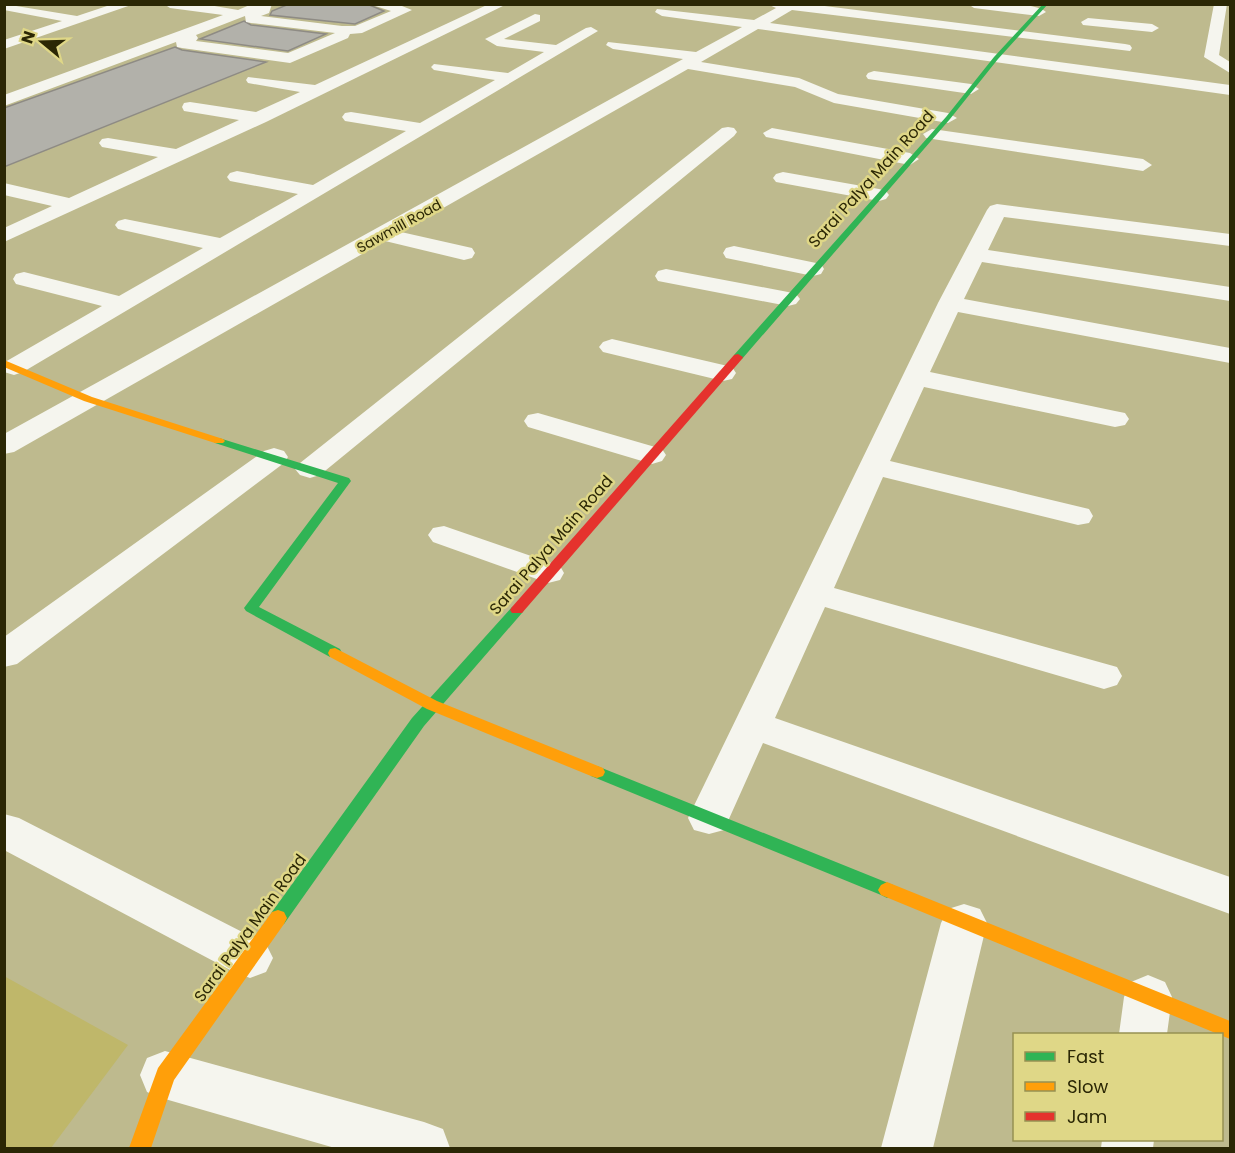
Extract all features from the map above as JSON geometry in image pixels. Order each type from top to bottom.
[{"type":"street","points":[[4,45],[128,4]]},
{"type":"street","points":[[170,4],[240,14]]},
{"type":"street","points":[[4,101],[190,36],[236,22],[251,21],[336,32],[343,35],[290,58],[182,44],[190,36],[266,4]]},
{"type":"street","points":[[279,4],[252,15],[251,19],[357,30],[405,10],[375,4]]},
{"type":"street","points":[[4,237],[501,4]]},
{"type":"street","points":[[974,4],[1040,11],[1064,19],[1152,28]]},
{"type":"street","points":[[1221,4],[1211,57],[1230,68]]},
{"type":"street","points":[[785,5],[1125,48]]},
{"type":"street","name":"Sawmill Road","points":[[4,446],[693,61],[785,5]]},
{"type":"street","points":[[4,6],[78,21]]},
{"type":"street","name":"Sarai Palya Main Road","points":[[140,1149],[165,1075],[432,705],[948,118],[996,57],[1040,11]]},
{"type":"street","points":[[662,12],[1230,90]]},
{"type":"street","points":[[535,18],[492,39],[497,42],[559,50]]},
{"type":"street","points":[[9,365],[122,304],[591,31]]},
{"type":"street","points":[[4,34],[25,38]]},
{"type":"street","points":[[613,45],[800,82],[834,98],[948,118]]},
{"type":"street","points":[[306,59],[369,67]]},
{"type":"street","points":[[440,67],[511,78]]},
{"type":"street","points":[[874,76],[970,89]]},
{"type":"street","points":[[254,80],[319,90]]},
{"type":"street","points":[[423,106],[454,111]]},
{"type":"street","points":[[190,107],[260,118]]},
{"type":"street","points":[[351,117],[423,129]]},
{"type":"street","points":[[309,469],[728,132]]},
{"type":"street","points":[[771,133],[910,159]]},
{"type":"street","points":[[932,134],[1143,165]]},
{"type":"street","points":[[108,143],[180,155]]},
{"type":"street","points":[[237,177],[316,191]]},
{"type":"street","points":[[783,178],[879,195]]},
{"type":"street","points":[[4,189],[72,205]]},
{"type":"street","points":[[709,818],[950,303],[997,210],[1230,240]]},
{"type":"street","points":[[125,225],[222,245]]},
{"type":"street","points":[[384,235],[464,253]]},
{"type":"street","points":[[734,254],[813,269]]},
{"type":"street","points":[[974,254],[1230,294]]},
{"type":"street","points":[[666,276],[788,299]]},
{"type":"street","points":[[24,279],[122,304]]},
{"type":"street","points":[[950,303],[1230,356]]},
{"type":"street","points":[[612,346],[723,373]]},
{"type":"street","points":[[9,365],[88,399],[345,481],[251,608],[432,705],[964,923],[1146,1016],[1230,1030]]},
{"type":"street","points":[[915,377],[1115,419]]},
{"type":"street","points":[[538,421],[652,455]]},
{"type":"street","points":[[4,655],[274,457]]},
{"type":"street","points":[[873,466],[1078,516]]},
{"type":"street","points":[[444,535],[548,573]]},
{"type":"street","points":[[814,593],[1104,676]]},
{"type":"street","points":[[753,725],[1230,895]]},
{"type":"street","points":[[4,830],[250,958]]},
{"type":"street","points":[[907,1149],[964,923]]},
{"type":"street","points":[[165,1075],[424,1149]]},
{"type":"shaded area","points":[[4,976],[128,1045],[51,1148],[5,1148]]},
{"type":"building","points":[[289,4],[367,4],[384,11],[355,24],[270,15],[272,11]]},
{"type":"building","points":[[244,21],[251,25],[326,34],[288,51],[200,39]]},
{"type":"building","points":[[175,47],[182,50],[266,62],[4,167],[4,108]]},
{"type":"traffic: fast","points":[[738,357],[948,118],[996,58],[1046,4]]},
{"type":"traffic: fast","points":[[219,441],[345,481],[251,608],[335,653]]},
{"type":"traffic: fast","points":[[278,918],[418,722],[517,610]]},
{"type":"traffic: fast","points":[[597,772],[887,890]]},
{"type":"traffic: slow","points":[[4,363],[88,399],[219,441]]},
{"type":"traffic: slow","points":[[335,653],[432,705],[597,772]]},
{"type":"traffic: slow","points":[[887,890],[1230,1030]]},
{"type":"traffic: slow","points":[[140,1148],[165,1075],[278,918]]},
{"type":"traffic: jam","points":[[517,610],[738,357]]}]
